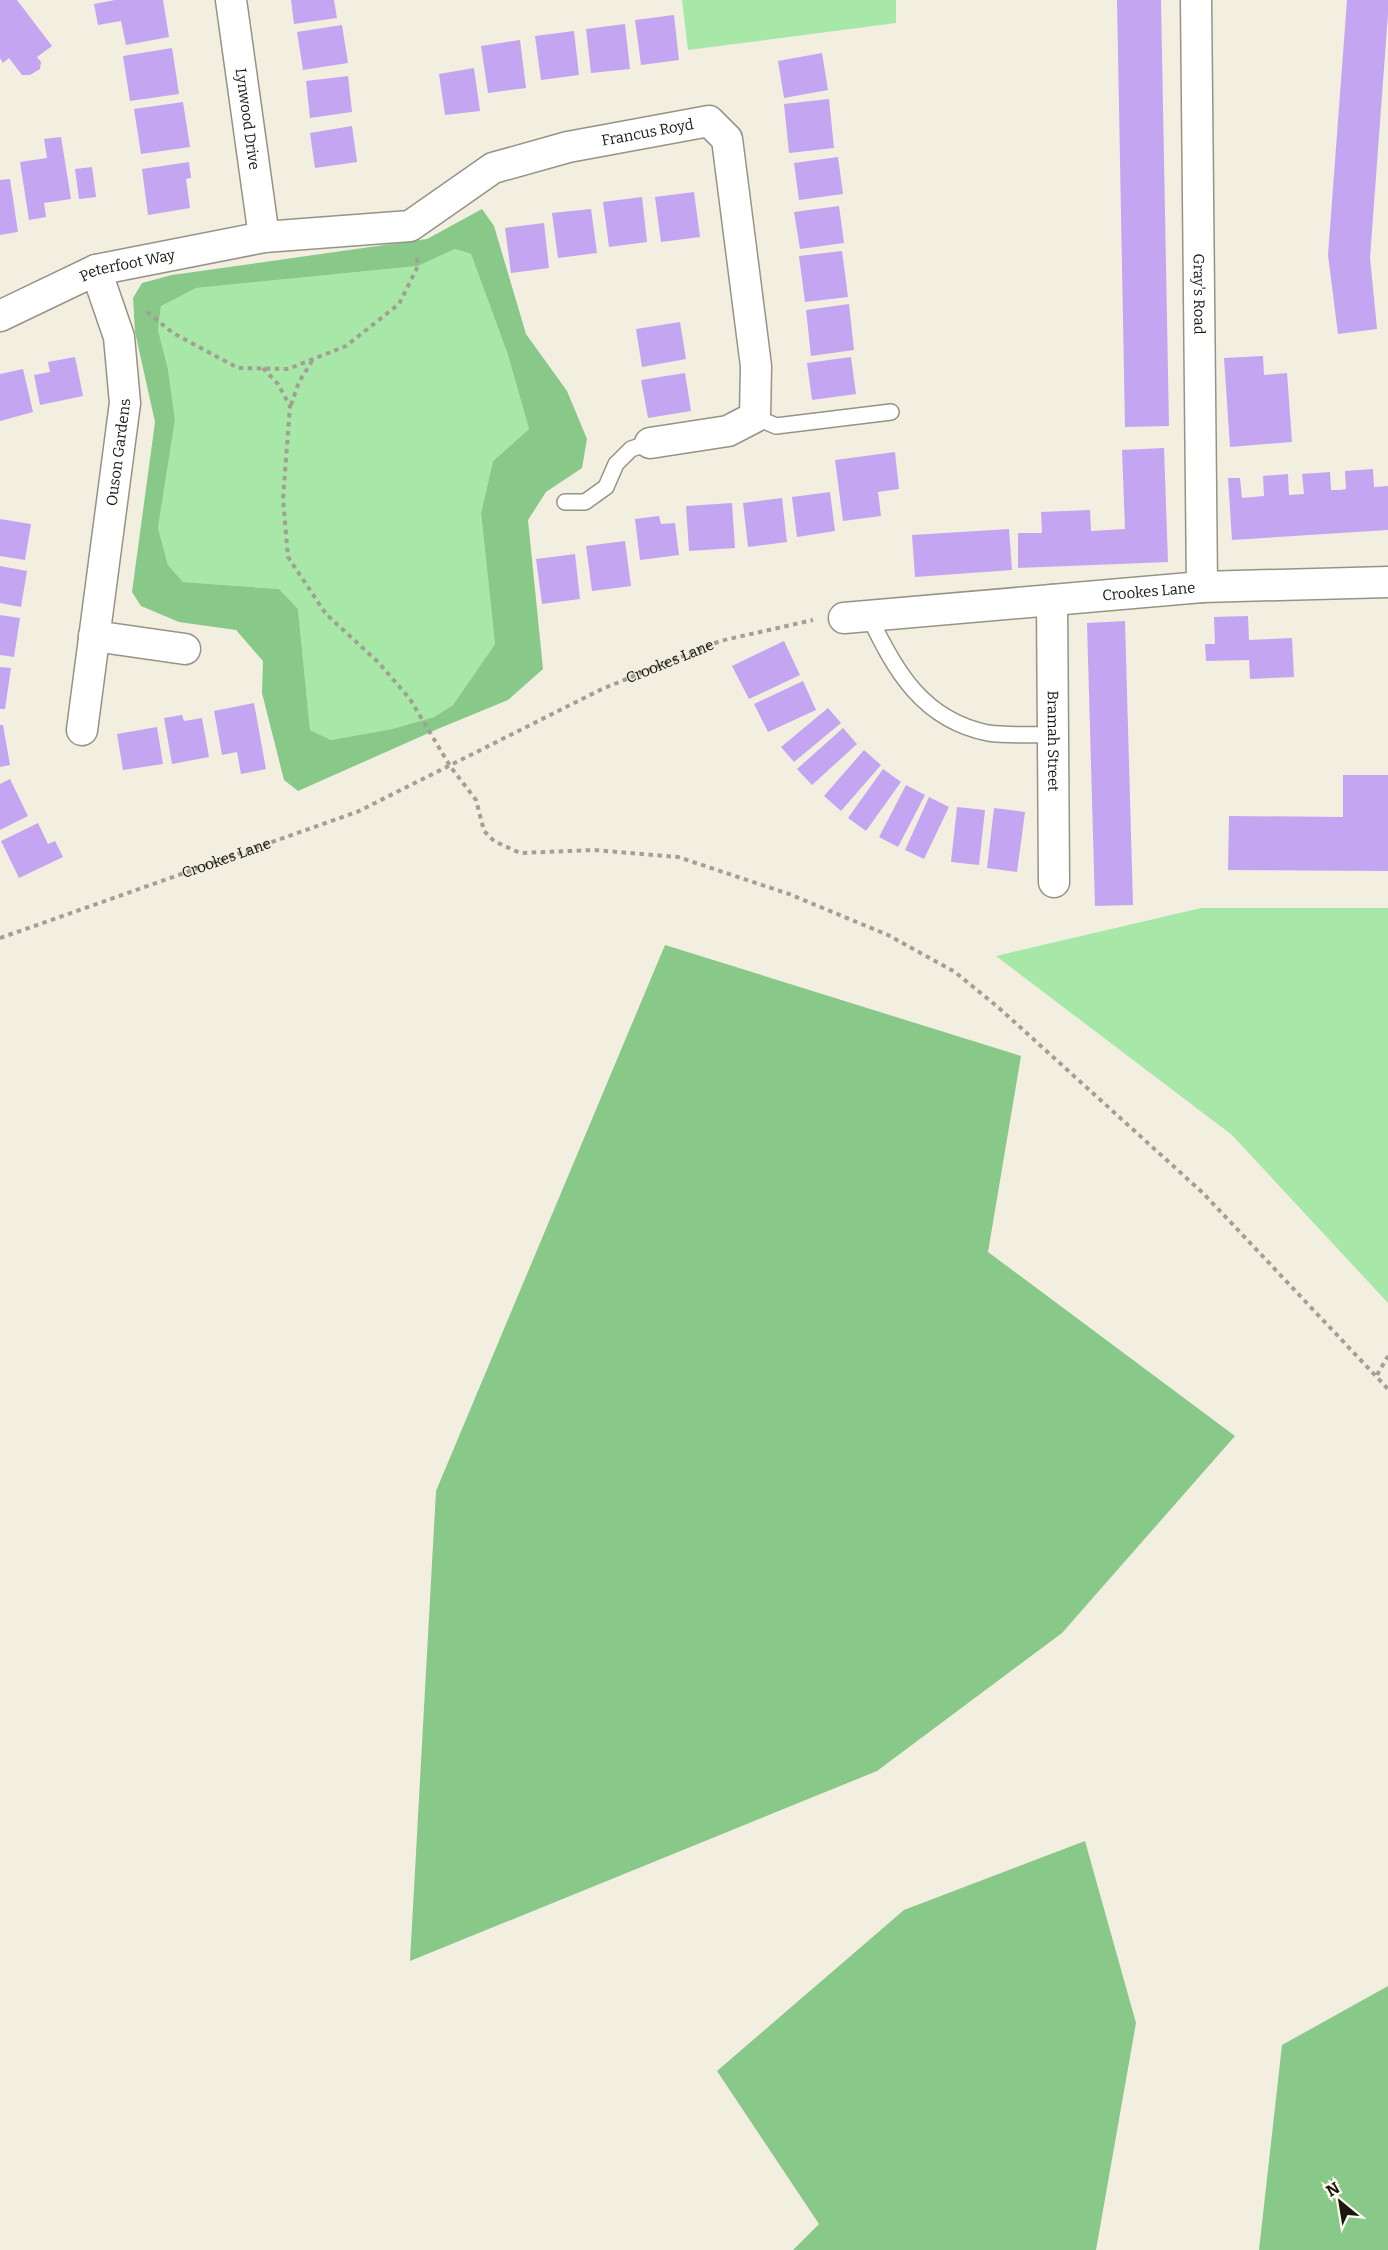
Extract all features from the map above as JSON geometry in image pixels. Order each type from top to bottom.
[{"type":"street","name":"Lynwood Drive","points":[[231,0],[264,237]]},
{"type":"street","name":"Gray's Road","points":[[1197,0],[1202,587]]},
{"type":"street","name":"Francus Royd","points":[[410,226],[493,168],[568,147],[709,122],[727,139],[756,366],[755,417]]},
{"type":"street","points":[[264,237],[410,226]]},
{"type":"street","name":"Peterfoot Way","points":[[0,316],[96,270],[264,237]]},
{"type":"street","name":"Ouson Gardens","points":[[82,730],[125,403],[119,337],[96,270]]},
{"type":"street","points":[[650,443],[728,431],[755,417]]},
{"type":"street","name":"Crookes Lane","points":[[856,617],[1202,587],[1388,582]]},
{"type":"street","name":"Bramah Street","points":[[1052,600],[1054,882]]},
{"type":"street","points":[[94,636],[185,649]]},
{"type":"lane","points":[[755,417],[776,426],[891,412]]},
{"type":"lane","points":[[565,502],[585,502],[606,487],[616,464],[631,449],[650,443]]},
{"type":"lane","points":[[856,617],[889,657],[913,692],[946,718],[989,733],[1053,735]]},
{"type":"path","points":[[139,305],[173,333],[238,368],[288,369],[346,346],[399,304],[418,266],[410,226]]},
{"type":"path","points":[[313,359],[299,382],[290,406],[283,499],[288,557],[326,614],[378,662],[410,699],[450,766],[476,800],[484,831],[494,841],[507,849],[520,853],[594,850],[678,857],[789,894],[888,935],[955,972],[999,1008],[1203,1193],[1388,1389]]},
{"type":"path","points":[[263,368],[278,384],[290,406]]},
{"type":"path","name":"Crookes Lane","points":[[0,938],[357,812],[602,689],[720,641],[818,619],[856,617]]},
{"type":"path","points":[[1377,1375],[1388,1356]]},
{"type":"green space","points":[[682,0],[896,0],[896,23],[688,50]]},
{"type":"green space","points":[[482,209],[494,226],[526,334],[567,391],[587,439],[582,468],[546,492],[528,520],[543,669],[508,700],[298,791],[284,780],[262,693],[263,661],[236,630],[179,622],[141,606],[132,592],[155,422],[135,332],[133,298],[142,283],[172,275],[427,239]],"holes":[[[455,249],[471,254],[508,355],[529,429],[493,461],[481,513],[495,644],[453,705],[434,717],[392,729],[331,740],[310,730],[298,609],[279,589],[183,582],[168,565],[158,528],[175,420],[168,369],[158,330],[161,306],[196,288],[418,266]]]},
{"type":"green space","points":[[455,249],[471,254],[508,355],[529,429],[493,461],[481,513],[495,644],[453,705],[434,717],[392,729],[331,740],[310,730],[298,609],[279,589],[183,582],[168,565],[158,528],[175,420],[168,369],[158,330],[161,305],[196,288],[418,266]]},
{"type":"green space","points":[[1201,908],[1388,908],[1388,1303],[1232,1135],[996,956]]},
{"type":"green space","points":[[665,945],[1021,1056],[988,1252],[1235,1436],[1062,1633],[877,1771],[410,1961],[436,1491]]},
{"type":"green space","points":[[1085,1841],[1136,2023],[1096,2250],[793,2250],[819,2224],[717,2071],[904,1910]]},
{"type":"green space","points":[[1388,1986],[1388,2250],[1259,2250],[1282,2045]]},
{"type":"building","points":[[0,0],[17,0],[52,46],[37,57],[41,62],[40,69],[30,75],[22,75],[9,58],[3,63],[0,58]]},
{"type":"building","points":[[115,0],[163,0],[169,37],[126,45],[121,21],[98,25],[94,4]]},
{"type":"building","points":[[291,0],[334,0],[337,18],[294,24]]},
{"type":"building","points":[[1117,0],[1161,0],[1169,426],[1125,427]]},
{"type":"building","points":[[1347,0],[1388,0],[1388,14],[1370,258],[1377,329],[1338,334],[1328,255]]},
{"type":"building","points":[[674,15],[679,60],[641,65],[635,20]]},
{"type":"building","points":[[625,24],[630,69],[591,73],[586,29]]},
{"type":"building","points":[[342,25],[348,63],[303,70],[297,32]]},
{"type":"building","points":[[574,31],[579,75],[541,80],[535,36]]},
{"type":"building","points":[[520,40],[526,88],[488,93],[481,46]]},
{"type":"building","points":[[172,48],[179,94],[130,101],[123,56]]},
{"type":"building","points":[[822,53],[828,90],[784,98],[778,61]]},
{"type":"building","points":[[474,68],[480,111],[445,115],[439,74]]},
{"type":"building","points":[[348,76],[352,112],[310,118],[306,81]]},
{"type":"building","points":[[829,99],[834,148],[789,153],[784,104]]},
{"type":"building","points":[[183,102],[190,147],[141,154],[134,109]]},
{"type":"building","points":[[352,126],[357,162],[315,168],[310,133]]},
{"type":"building","points":[[61,137],[71,199],[44,203],[46,217],[29,220],[20,162],[47,158],[44,139]]},
{"type":"building","points":[[838,157],[843,194],[799,200],[794,163]]},
{"type":"building","points":[[189,162],[191,178],[186,179],[190,208],[148,215],[142,169]]},
{"type":"building","points":[[92,167],[96,197],[79,199],[75,169]]},
{"type":"building","points":[[10,179],[18,232],[0,235],[0,180]]},
{"type":"building","points":[[694,192],[700,237],[661,242],[655,197]]},
{"type":"building","points":[[642,197],[647,242],[609,247],[603,202]]},
{"type":"building","points":[[839,206],[844,243],[800,249],[794,212]]},
{"type":"building","points":[[591,209],[597,253],[558,258],[552,213]]},
{"type":"building","points":[[544,223],[549,268],[511,273],[505,228]]},
{"type":"building","points":[[842,251],[848,297],[805,302],[799,256]]},
{"type":"building","points":[[849,304],[854,350],[811,356],[806,310]]},
{"type":"building","points":[[680,322],[686,359],[642,367],[636,329]]},
{"type":"building","points":[[1263,356],[1264,375],[1287,373],[1292,442],[1230,447],[1224,358]]},
{"type":"building","points":[[75,357],[83,396],[40,405],[34,375],[50,372],[48,362]]},
{"type":"building","points":[[851,357],[856,394],[812,400],[807,363]]},
{"type":"building","points":[[23,369],[33,412],[0,421],[0,374]]},
{"type":"building","points":[[685,373],[691,411],[648,418],[641,380]]},
{"type":"building","points":[[1164,448],[1168,562],[1018,568],[1018,533],[1042,533],[1041,512],[1090,510],[1091,531],[1125,529],[1122,450]]},
{"type":"building","points":[[895,452],[899,489],[878,492],[881,516],[843,521],[835,460]]},
{"type":"building","points":[[1373,469],[1374,487],[1388,486],[1388,530],[1232,540],[1228,478],[1240,478],[1242,498],[1264,496],[1263,476],[1288,474],[1289,495],[1304,494],[1302,474],[1330,472],[1331,490],[1339,490],[1346,489],[1345,471]]},
{"type":"building","points":[[830,492],[835,531],[797,537],[792,497]]},
{"type":"building","points":[[782,498],[787,542],[748,547],[743,503]]},
{"type":"building","points":[[732,503],[735,548],[689,551],[686,506]]},
{"type":"building","points":[[659,516],[661,524],[675,523],[679,555],[640,560],[635,519]]},
{"type":"building","points":[[0,519],[31,524],[25,560],[0,556]]},
{"type":"building","points":[[1009,529],[1012,570],[915,577],[912,535]]},
{"type":"building","points":[[625,541],[631,586],[592,591],[586,546]]},
{"type":"building","points":[[575,554],[580,599],[542,604],[536,559]]},
{"type":"building","points":[[0,566],[27,571],[21,607],[0,603]]},
{"type":"building","points":[[0,615],[20,618],[14,657],[0,655]]},
{"type":"building","points":[[1248,616],[1249,640],[1292,638],[1294,677],[1250,679],[1249,660],[1206,661],[1205,644],[1215,644],[1214,617]]},
{"type":"building","points":[[1125,621],[1133,905],[1095,906],[1087,623]]},
{"type":"building","points":[[784,641],[800,675],[749,699],[732,666]]},
{"type":"building","points":[[0,667],[11,668],[5,709],[0,709]]},
{"type":"building","points":[[803,681],[816,710],[768,732],[754,704]]},
{"type":"building","points":[[254,703],[266,769],[241,774],[237,752],[222,755],[214,711]]},
{"type":"building","points":[[828,708],[841,723],[794,762],[781,747]]},
{"type":"building","points":[[182,715],[184,721],[202,718],[209,757],[172,764],[164,718]]},
{"type":"building","points":[[0,725],[3,725],[10,765],[0,767]]},
{"type":"building","points":[[157,727],[163,764],[123,770],[117,734]]},
{"type":"building","points":[[843,728],[857,744],[812,785],[797,769]]},
{"type":"building","points":[[864,750],[881,765],[841,811],[824,796]]},
{"type":"building","points":[[883,769],[901,782],[866,831],[848,818]]},
{"type":"building","points":[[1343,775],[1388,775],[1388,871],[1228,870],[1229,816],[1343,817]]},
{"type":"building","points":[[10,779],[28,816],[0,830],[0,784]]},
{"type":"building","points":[[906,785],[925,795],[898,847],[879,837]]},
{"type":"building","points":[[929,797],[949,807],[924,859],[905,850]]},
{"type":"building","points":[[957,807],[985,810],[979,865],[951,862]]},
{"type":"building","points":[[994,808],[1025,812],[1017,872],[987,868]]},
{"type":"building","points":[[38,823],[48,844],[55,841],[63,857],[19,878],[1,841]]}]
